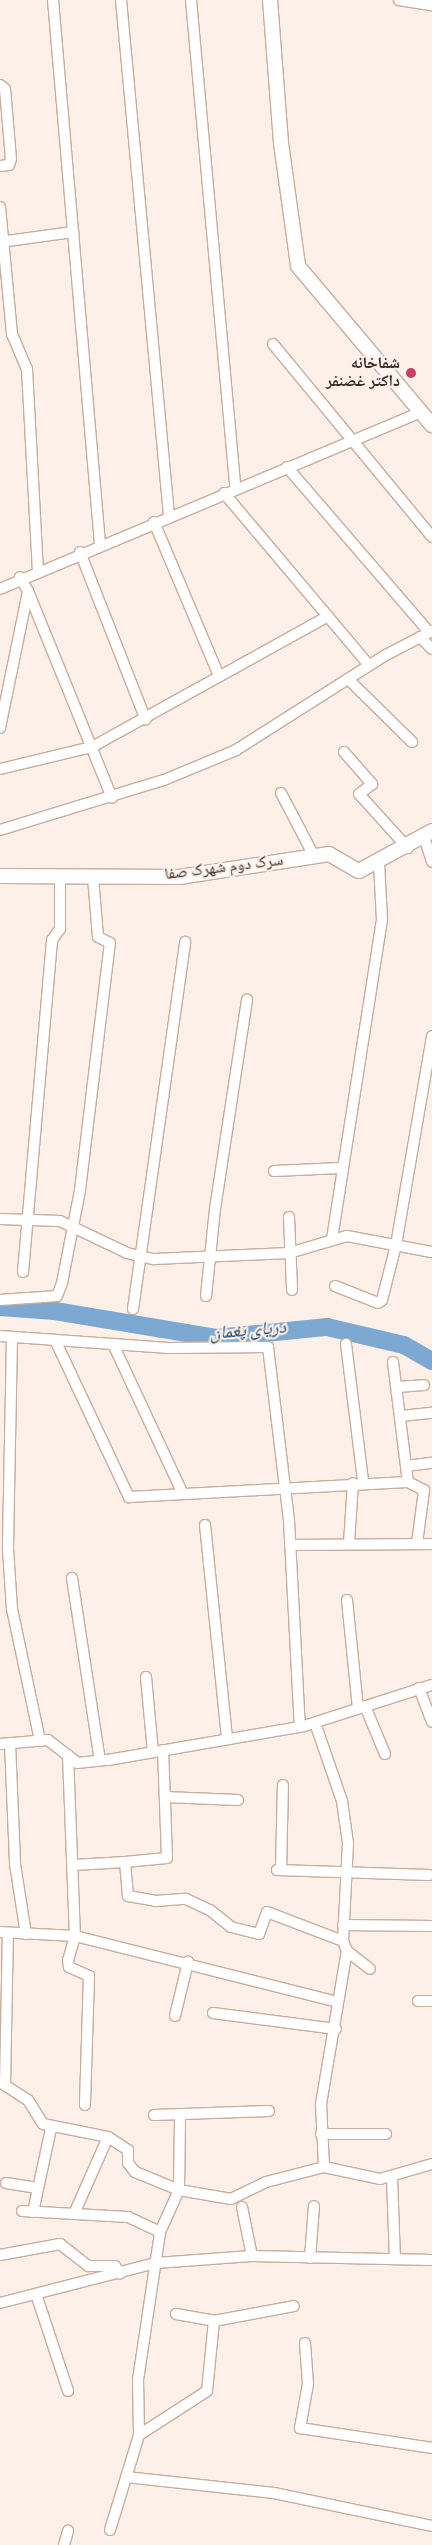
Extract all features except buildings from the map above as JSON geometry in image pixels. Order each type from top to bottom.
[{"type":"street","points":[[53,0],[100,544]]},
{"type":"street","points":[[121,0],[169,516]]},
{"type":"street","points":[[191,0],[235,488]]},
{"type":"street","points":[[270,0],[281,143],[298,266],[432,425]]},
{"type":"street","points":[[405,0],[432,5]]},
{"type":"street","points":[[0,85],[5,89],[10,159],[9,165],[0,166]]},
{"type":"street","points":[[0,207],[12,334],[27,369],[38,569]]},
{"type":"street","points":[[2,242],[73,232]]},
{"type":"street","points":[[273,344],[352,443],[432,537]]},
{"type":"street","points":[[0,589],[20,576],[287,467],[352,443],[422,412]]},
{"type":"street","points":[[287,467],[427,634],[432,649]]},
{"type":"street","points":[[224,493],[369,665]]},
{"type":"street","points":[[154,522],[219,676]]},
{"type":"street","points":[[80,552],[146,720]]},
{"type":"street","points":[[20,576],[28,591],[112,798]]},
{"type":"street","points":[[0,728],[28,591]]},
{"type":"street","points":[[0,769],[92,747],[146,720],[219,676],[328,616]]},
{"type":"street","points":[[0,830],[112,798],[236,750],[369,665],[427,634]]},
{"type":"street","points":[[348,679],[412,742]]},
{"type":"street","points":[[344,752],[372,784],[359,794],[408,848]]},
{"type":"street","points":[[281,793],[314,856]]},
{"type":"street","points":[[428,834],[432,862]]},
{"type":"street","name":"سرک دوم شهرک صفا","points":[[0,876],[179,877],[314,856],[338,856],[359,871],[408,848],[428,834]]},
{"type":"street","points":[[332,1239],[341,1168],[382,920],[379,862]]},
{"type":"street","points":[[22,1272],[52,940],[60,929],[60,876]]},
{"type":"street","points":[[0,1300],[57,1296],[72,1230],[110,943],[98,936],[93,877]]},
{"type":"street","points":[[133,1309],[185,942]]},
{"type":"street","points":[[206,1296],[246,999]]},
{"type":"street","points":[[335,1286],[380,1302],[396,1245],[432,1036]]},
{"type":"street","points":[[274,1171],[341,1168]]},
{"type":"street","points":[[289,1217],[292,1290]]},
{"type":"street","points":[[0,1219],[60,1221],[72,1230],[142,1256],[211,1258],[289,1253],[332,1239],[360,1237],[432,1252]]},
{"type":"street","points":[[0,1336],[113,1344],[268,1347],[290,1545],[300,1727]]},
{"type":"street","points":[[12,1337],[8,1549],[12,1609],[40,1741]]},
{"type":"street","points":[[55,1340],[125,1493],[284,1488],[358,1482],[408,1482],[424,1490],[417,1544]]},
{"type":"street","points":[[113,1344],[182,1492]]},
{"type":"street","points":[[346,1344],[358,1482],[350,1543]]},
{"type":"street","points":[[394,1362],[408,1482]]},
{"type":"street","points":[[397,1387],[424,1385]]},
{"type":"street","points":[[401,1416],[432,1413]]},
{"type":"street","points":[[406,1466],[432,1463]]},
{"type":"street","points":[[204,1525],[228,1739]]},
{"type":"street","points":[[290,1545],[350,1543],[432,1544]]},
{"type":"street","points":[[72,1578],[100,1760]]},
{"type":"street","points":[[347,1600],[362,1707],[385,1754]]},
{"type":"street","points":[[74,1865],[167,1858],[165,1797],[146,1677]]},
{"type":"street","points":[[26,1934],[15,1864],[5,1744],[48,1740],[77,1763],[100,1760],[300,1727],[432,1685]]},
{"type":"street","points":[[420,1688],[431,1717]]},
{"type":"street","points":[[315,1722],[342,1800],[347,1873],[343,1941],[347,1951],[370,1969]]},
{"type":"street","points":[[68,1754],[76,1936],[69,1967],[89,1976],[85,2106]]},
{"type":"street","points":[[283,1785],[278,1870],[429,1875]]},
{"type":"street","points":[[165,1797],[238,1800]]},
{"type":"street","points":[[125,1862],[128,1896],[155,1901],[186,1899],[210,1910],[231,1927],[259,1934],[267,1912],[343,1941]]},
{"type":"street","points":[[343,1925],[432,1926]]},
{"type":"street","points":[[338,2002],[188,1962],[76,1936],[4,1932],[2,2083],[28,2100],[34,2114],[51,2129],[108,2137],[128,2150],[128,2163],[135,2172],[179,2190],[231,2199],[266,2182],[324,2167],[392,2178],[432,2164]]},
{"type":"street","points":[[324,2167],[321,2104],[336,2029],[338,2002],[347,1951]]},
{"type":"street","points":[[175,2016],[188,1962]]},
{"type":"street","points":[[418,2002],[432,2001]]},
{"type":"street","points":[[213,2013],[336,2029]]},
{"type":"street","points":[[154,2115],[269,2112]]},
{"type":"street","points":[[110,2530],[139,2436],[138,2380],[160,2232],[179,2190],[180,2115]]},
{"type":"street","points":[[33,2212],[36,2188],[51,2129]]},
{"type":"street","points":[[321,2134],[386,2134]]},
{"type":"street","points":[[74,2214],[108,2137]]},
{"type":"street","points":[[392,2178],[395,2258]]},
{"type":"street","points":[[6,2183],[36,2188]]},
{"type":"street","points":[[310,2258],[314,2206]]},
{"type":"street","points":[[242,2207],[252,2256]]},
{"type":"street","points":[[22,2212],[128,2218],[160,2232]]},
{"type":"street","points":[[0,2254],[60,2244],[88,2266],[115,2266],[120,2274]]},
{"type":"street","points":[[0,2303],[37,2297],[156,2263],[252,2256],[432,2260]]},
{"type":"street","points":[[37,2297],[68,2391]]},
{"type":"street","points":[[176,2314],[214,2321],[294,2306]]},
{"type":"street","points":[[139,2436],[206,2391],[214,2321]]},
{"type":"street","points":[[306,2343],[308,2384],[300,2428],[432,2448]]},
{"type":"street","points":[[126,2477],[274,2493],[432,2526]]},
{"type":"street","points":[[64,2545],[68,2531]]},
{"type":"waterway","name":"دریای پغمان","points":[[0,1307],[55,1311],[216,1338],[327,1327],[404,1345],[432,1361]]},
{"type":"place","name":"شفاخانه داکتر غضنفر","points":[[411,373]]}]
